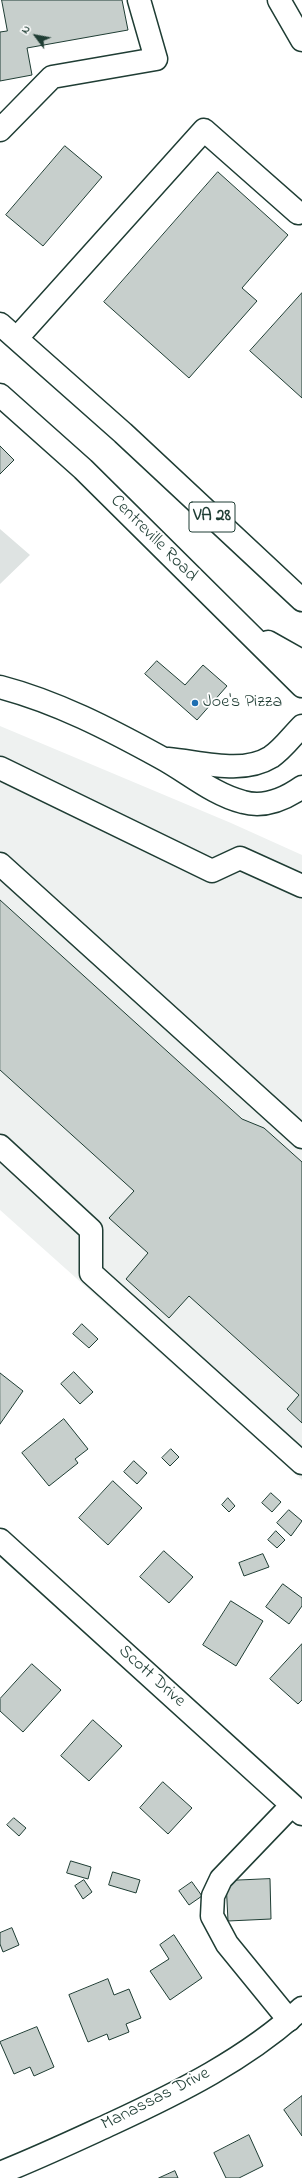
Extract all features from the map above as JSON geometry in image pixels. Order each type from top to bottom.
[{"type":"main road","points":[[0,130],[52,76],[156,60],[139,0]]},
{"type":"main road","points":[[279,0],[302,40]]},
{"type":"main road","points":[[17,338],[204,130],[298,213]]},
{"type":"main road","name":"VA 28","points":[[0,324],[123,433],[302,600]]},
{"type":"main road","name":"Centreville Road","points":[[0,395],[83,469],[302,686]]},
{"type":"main road","points":[[240,625],[302,661]]},
{"type":"main road","points":[[0,687],[37,697],[87,719],[162,758],[212,790],[242,802],[255,804],[268,803],[286,797],[302,787]]},
{"type":"main road","points":[[162,758],[237,767],[253,765],[275,754],[302,726]]},
{"type":"main road","points":[[0,768],[212,871],[240,858],[302,886]]},
{"type":"main road","points":[[0,864],[302,1137]]},
{"type":"main road","points":[[0,1146],[91,1230],[90,1273],[302,1463]]},
{"type":"main road","name":"Scott Drive","points":[[0,1540],[297,1809]]},
{"type":"main road","points":[[295,2014],[227,1944],[212,1916],[213,1896],[221,1878],[297,1809]]},
{"type":"main road","name":"Manassas Drive","points":[[0,2173],[32,2161],[179,2092],[251,2047],[295,2014]]},
{"type":"shaded area","points":[[0,529],[30,555],[0,584]]},
{"type":"shaded area","points":[[0,726],[231,823],[302,855],[302,1480],[0,1210]]},
{"type":"building","points":[[2,0],[122,0],[128,30],[27,48],[32,75],[0,81],[0,32],[7,31]]},
{"type":"building","points":[[65,146],[102,177],[43,246],[6,215]]},
{"type":"building","points":[[218,172],[288,235],[242,288],[257,301],[189,378],[104,302]]},
{"type":"building","points":[[302,293],[302,398],[250,351]]},
{"type":"building","points":[[0,446],[14,460],[0,474]]},
{"type":"building","name":"Joe's Pizza","points":[[157,661],[185,685],[203,665],[227,686],[197,720],[145,674]]},
{"type":"building","points":[[0,900],[242,1119],[264,1128],[302,1162],[302,1423],[287,1409],[299,1395],[189,1296],[169,1318],[126,1279],[148,1253],[109,1218],[134,1191],[0,1070]]},
{"type":"building","points":[[82,1324],[98,1339],[89,1348],[73,1334]]},
{"type":"building","points":[[74,1372],[93,1392],[80,1404],[61,1384]]},
{"type":"building","points":[[0,1373],[23,1391],[0,1424]]},
{"type":"building","points":[[64,1419],[88,1449],[75,1459],[78,1463],[49,1486],[22,1453]]},
{"type":"building","points":[[171,1449],[179,1457],[170,1466],[162,1458]]},
{"type":"building","points":[[134,1461],[147,1473],[137,1484],[124,1472]]},
{"type":"building","points":[[113,1481],[142,1508],[108,1545],[79,1518]]},
{"type":"building","points":[[271,1493],[281,1502],[272,1512],[262,1503]]},
{"type":"building","points":[[228,1498],[235,1506],[229,1512],[222,1505]]},
{"type":"building","points":[[289,1510],[302,1521],[291,1536],[277,1523]]},
{"type":"building","points":[[276,1531],[285,1540],[277,1548],[268,1540]]},
{"type":"building","points":[[164,1551],[193,1577],[169,1603],[140,1577]]},
{"type":"building","points":[[263,1554],[269,1567],[244,1576],[239,1563]]},
{"type":"building","points":[[283,1584],[302,1598],[302,1606],[289,1624],[266,1607]]},
{"type":"building","points":[[231,1601],[263,1621],[236,1666],[203,1645]]},
{"type":"building","points":[[302,1644],[302,1700],[298,1704],[270,1679]]},
{"type":"building","points":[[32,1664],[61,1690],[23,1732],[0,1711],[0,1699]]},
{"type":"building","points":[[93,1720],[122,1746],[89,1781],[61,1756]]},
{"type":"building","points":[[163,1782],[192,1808],[168,1834],[140,1808]]},
{"type":"building","points":[[14,1818],[26,1828],[19,1836],[7,1825]]},
{"type":"building","points":[[71,1861],[91,1867],[88,1879],[67,1873]]},
{"type":"building","points":[[113,1872],[140,1880],[136,1893],[109,1885]]},
{"type":"building","points":[[270,1879],[271,1919],[228,1921],[226,1881]]},
{"type":"building","points":[[84,1880],[92,1892],[83,1899],[75,1886]]},
{"type":"building","points":[[192,1882],[202,1896],[189,1905],[179,1891]]},
{"type":"building","points":[[12,1928],[19,1945],[3,1952],[0,1944],[0,1933]]},
{"type":"building","points":[[174,1935],[202,1978],[170,2000],[150,1971],[169,1959],[160,1945]]},
{"type":"building","points":[[108,1979],[114,1995],[129,1989],[141,2018],[126,2024],[129,2032],[109,2040],[107,2034],[88,2042],[69,1995]]},
{"type":"building","points":[[37,2027],[54,2067],[34,2076],[30,2067],[14,2074],[0,2042]]},
{"type":"building","points":[[302,2096],[302,2136],[284,2110]]},
{"type":"building","points":[[249,2135],[263,2166],[239,2178],[226,2178],[214,2153]]},
{"type":"building","points":[[175,2171],[178,2178],[159,2178]]},
{"type":"place","name":"Joe's Pizza","points":[[195,703]]}]
